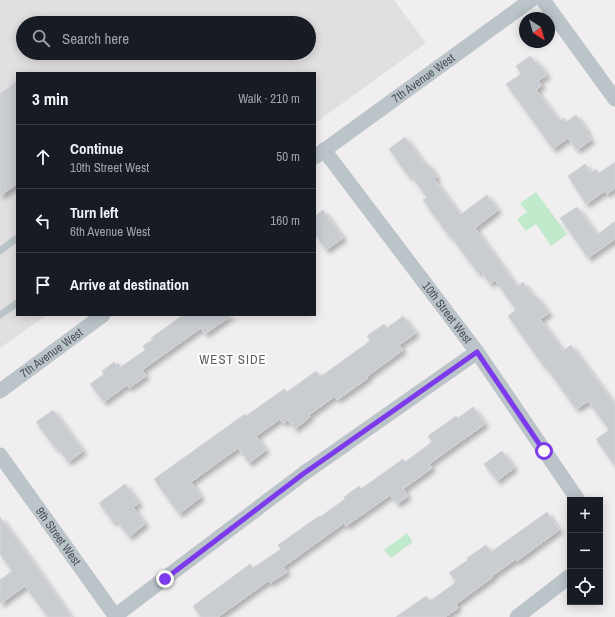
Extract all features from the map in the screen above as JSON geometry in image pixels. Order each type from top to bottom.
[{"type":"street","name":"7th Avenue West","points":[[320,153],[531,0]]},
{"type":"street","points":[[543,0],[615,99]]},
{"type":"street","name":"10th Street West","points":[[320,153],[477,352],[576,497]]},
{"type":"street","name":"7th Avenue West","points":[[0,391],[102,316]]},
{"type":"street","points":[[116,617],[303,474],[477,352]]},
{"type":"street","name":"9th Street West","points":[[0,455],[116,617]]},
{"type":"street","points":[[517,617],[567,578]]},
{"type":"lane","points":[[0,251],[16,239]]},
{"type":"lane","points":[[0,316],[16,304]]},
{"type":"shaded area","points":[[0,0],[394,0],[426,43],[316,122],[316,72],[16,72],[16,316],[46,316],[0,348]]},
{"type":"green space","points":[[536,192],[567,234],[551,246],[536,224],[526,231],[517,219],[527,212],[520,203]]},
{"type":"green space","points":[[407,533],[413,542],[391,558],[384,550]]},
{"type":"building","points":[[530,56],[536,63],[537,62],[547,75],[538,81],[542,85],[536,90],[559,121],[564,118],[566,122],[576,115],[587,131],[586,132],[591,140],[577,150],[568,138],[553,149],[506,84],[521,74],[516,66]]},
{"type":"building","points":[[16,82],[16,185],[0,196],[0,94]]},
{"type":"building","points":[[405,137],[425,165],[427,163],[437,177],[434,179],[460,215],[487,195],[498,210],[475,228],[517,287],[523,282],[534,297],[536,296],[549,313],[540,319],[563,351],[571,345],[615,405],[615,466],[596,439],[609,430],[588,401],[576,409],[508,316],[516,310],[495,280],[490,284],[481,271],[478,273],[423,200],[427,198],[411,175],[409,177],[389,149]]},
{"type":"building","points":[[615,162],[615,188],[607,194],[605,191],[586,204],[568,176],[585,164],[591,173],[596,169],[599,173]]},
{"type":"building","points":[[577,207],[597,235],[615,221],[615,239],[588,258],[560,218]]},
{"type":"building","points":[[323,210],[343,238],[326,250],[316,235],[316,215]]},
{"type":"building","points":[[182,316],[231,316],[205,334],[201,328],[142,370],[146,376],[129,388],[127,385],[104,402],[90,384],[104,374],[102,371],[114,362],[116,365],[118,363],[121,367],[145,350],[143,346],[153,339],[151,338]]},
{"type":"building","points":[[403,316],[416,333],[399,345],[403,350],[337,400],[335,396],[309,415],[310,417],[295,429],[288,420],[283,423],[280,419],[256,436],[266,450],[249,463],[238,448],[191,482],[201,497],[179,514],[154,479],[245,414],[246,416],[284,389],[287,392],[316,371],[320,377],[370,341],[367,336],[384,324],[387,328]]},
{"type":"building","points":[[473,407],[485,424],[429,464],[432,468],[403,489],[408,496],[397,504],[390,495],[346,526],[344,523],[283,567],[287,572],[270,583],[268,581],[218,617],[201,617],[193,606],[250,564],[253,568],[281,549],[278,545],[345,499],[344,497],[359,486],[361,489],[403,459],[405,462],[432,442],[428,436],[456,416],[458,418]]},
{"type":"building","points":[[53,410],[83,451],[68,462],[58,448],[56,449],[36,422]]},
{"type":"building","points":[[502,451],[514,468],[497,481],[484,464]]},
{"type":"building","points":[[125,484],[139,503],[133,507],[145,524],[129,537],[116,520],[113,522],[99,503]]},
{"type":"building","points":[[547,512],[559,530],[517,561],[516,559],[492,576],[493,577],[456,604],[458,608],[445,617],[396,617],[426,596],[430,601],[455,583],[454,582],[456,581],[449,573],[468,560],[467,558],[486,545],[491,552]]},
{"type":"building","points":[[0,517],[71,617],[48,617],[25,586],[0,604],[0,580],[12,571],[0,554]]},
{"type":"district","name":"WEST SIDE","points":[[233,359]]},
{"type":"route","points":[[165,579],[303,474],[477,352],[544,451]]}]
